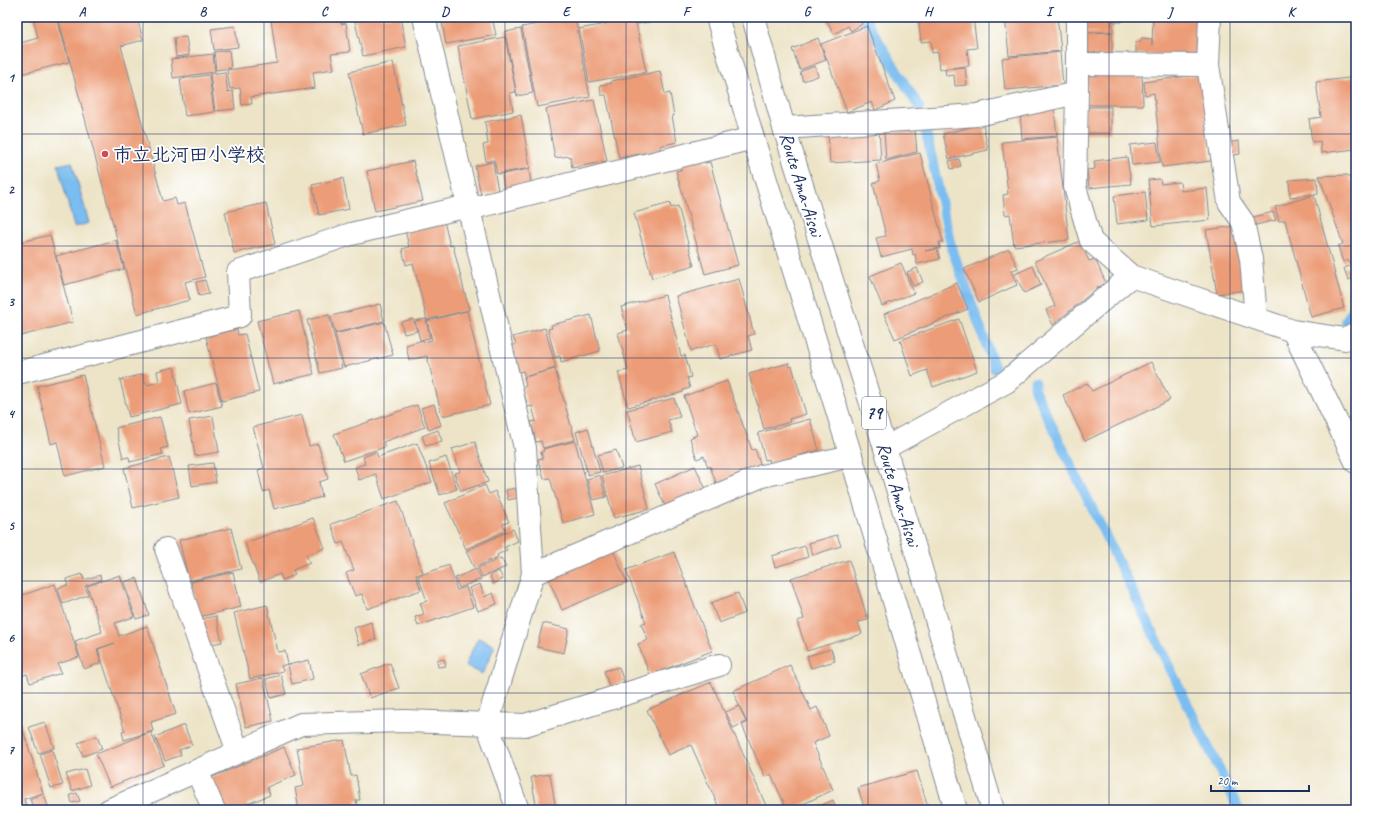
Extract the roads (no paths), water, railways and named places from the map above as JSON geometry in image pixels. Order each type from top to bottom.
[{"type":"street","points":[[424,17],[524,448],[533,574],[487,724],[518,810]]},
{"type":"street","name":"Route Ama-Aisai","points":[[717,17],[851,456],[956,810]]},
{"type":"street","name":"Route Ama-Aisai","points":[[752,17],[784,128],[885,448],[994,810]]},
{"type":"street","points":[[1076,17],[1077,93],[1075,187],[1091,242],[1131,276],[1293,331],[1345,339],[1356,333]]},
{"type":"street","points":[[1210,17],[1208,65],[1229,202],[1243,222],[1251,259],[1256,318]]},
{"type":"street","points":[[1077,64],[1208,65]]},
{"type":"street","points":[[784,128],[977,115],[1077,93]]},
{"type":"street","points":[[17,373],[240,316],[238,272],[351,234],[753,138]]},
{"type":"street","points":[[885,448],[1006,382],[1131,276]]},
{"type":"street","points":[[1293,331],[1356,462]]},
{"type":"street","points":[[533,574],[762,476],[851,456]]},
{"type":"street","points":[[166,549],[238,752]]},
{"type":"street","points":[[109,810],[301,724],[404,721],[526,725],[719,665]]},
{"type":"street","points":[[197,771],[214,810]]},
{"type":"water","points":[[72,162],[89,223],[74,227],[58,165]]},
{"type":"water","points":[[478,638],[495,646],[482,674],[465,665]]},
{"type":"waterway","points":[[864,17],[919,107]]},
{"type":"waterway","points":[[926,132],[951,246],[995,369]]},
{"type":"waterway","points":[[1346,321],[1356,304]]},
{"type":"waterway","points":[[1035,382],[1034,389],[1239,810]]},
{"type":"place","name":"市立北河田小学校","points":[[105,154]]}]
